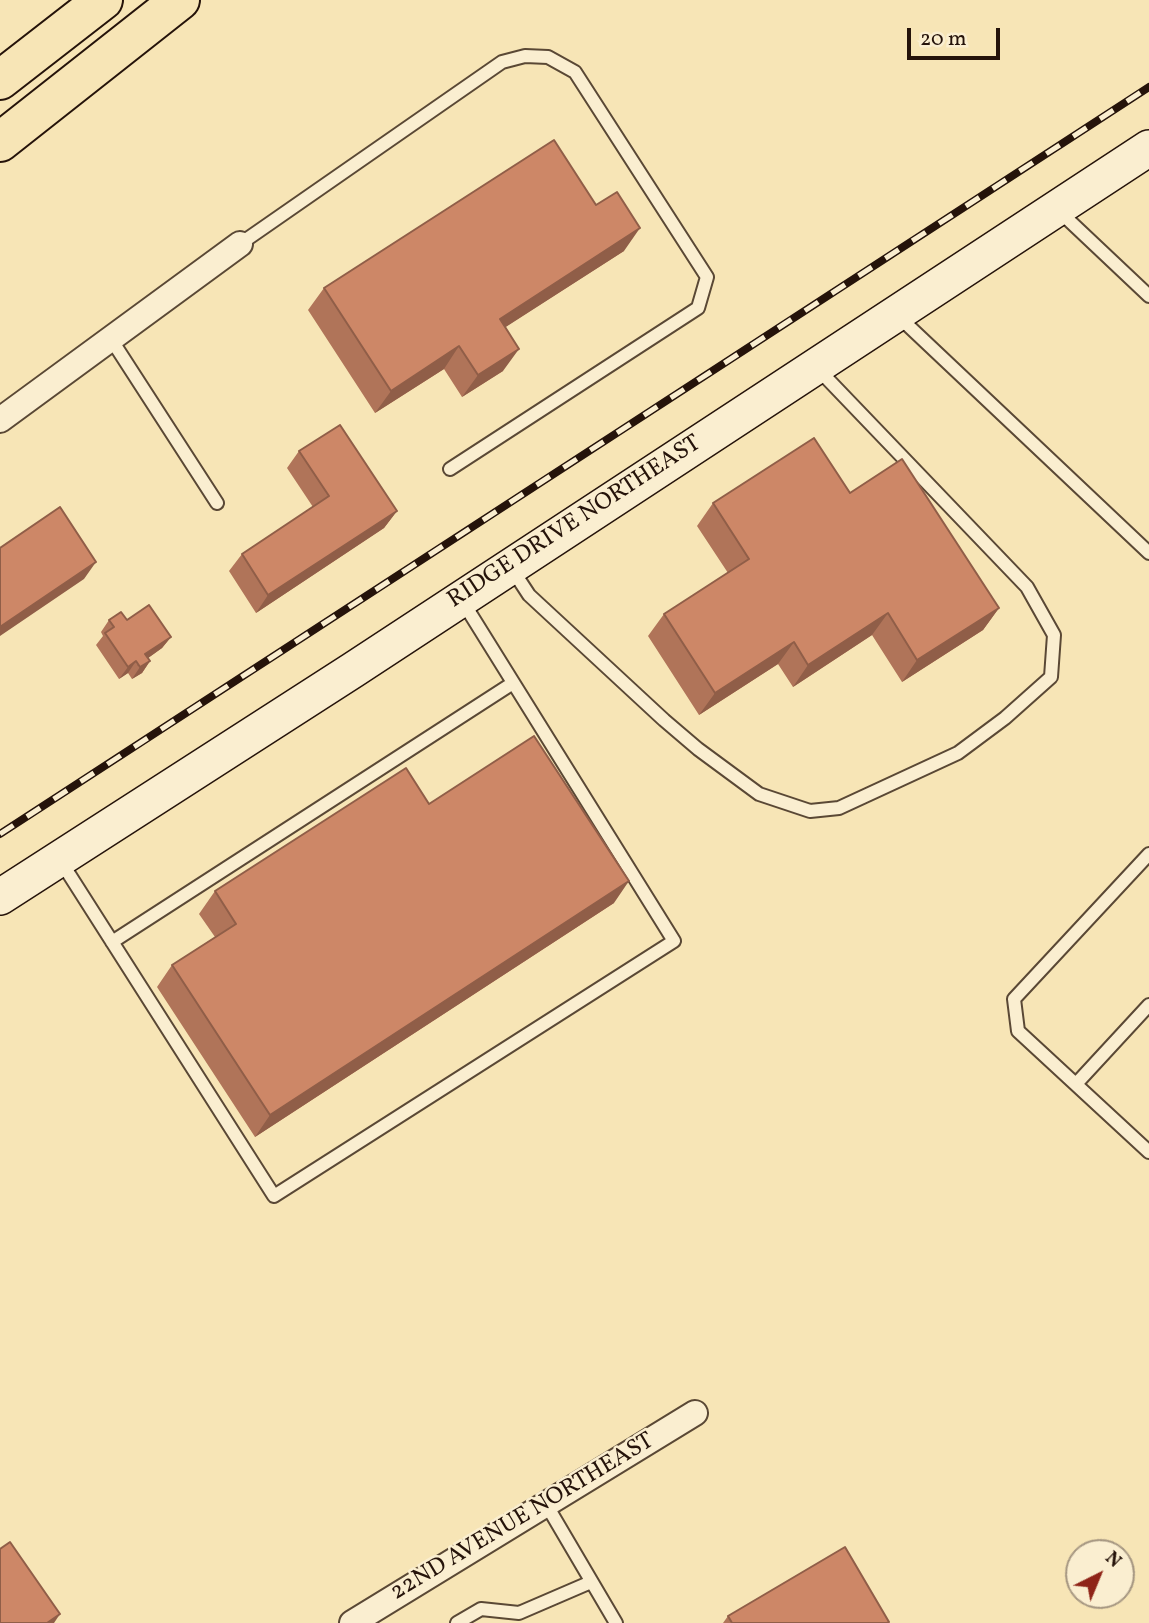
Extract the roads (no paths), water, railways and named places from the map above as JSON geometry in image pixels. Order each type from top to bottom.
[{"type":"highway","points":[[0,80],[103,0]]},
{"type":"highway","points":[[0,142],[180,0]]},
{"type":"street","name":"RIDGE DRIVE NORTHEAST","points":[[0,897],[1149,148]]},
{"type":"street","points":[[0,421],[240,244]]},
{"type":"street","name":"22ND AVENUE NORTHEAST","points":[[352,1623],[695,1413]]},
{"type":"lane","points":[[240,244],[502,62],[525,56],[548,57],[575,72],[707,277],[698,308],[450,469]]},
{"type":"lane","points":[[1056,208],[1149,296]]},
{"type":"lane","points":[[895,313],[1149,553]]},
{"type":"lane","points":[[111,339],[217,503]]},
{"type":"lane","points":[[510,566],[529,595],[654,712],[759,794],[810,811],[839,808],[958,753],[1005,718],[1051,677],[1054,635],[1027,587],[814,366]]},
{"type":"lane","points":[[59,859],[274,1196],[674,941],[461,598]]},
{"type":"lane","points":[[113,942],[513,683]]},
{"type":"lane","points":[[1149,854],[1014,999],[1018,1031],[1149,1152]]},
{"type":"lane","points":[[1076,1084],[1149,1005]]},
{"type":"lane","points":[[546,1504],[616,1623]]},
{"type":"lane","points":[[457,1623],[481,1609],[519,1618],[591,1582]]},
{"type":"railway","points":[[0,834],[1149,87]]}]
